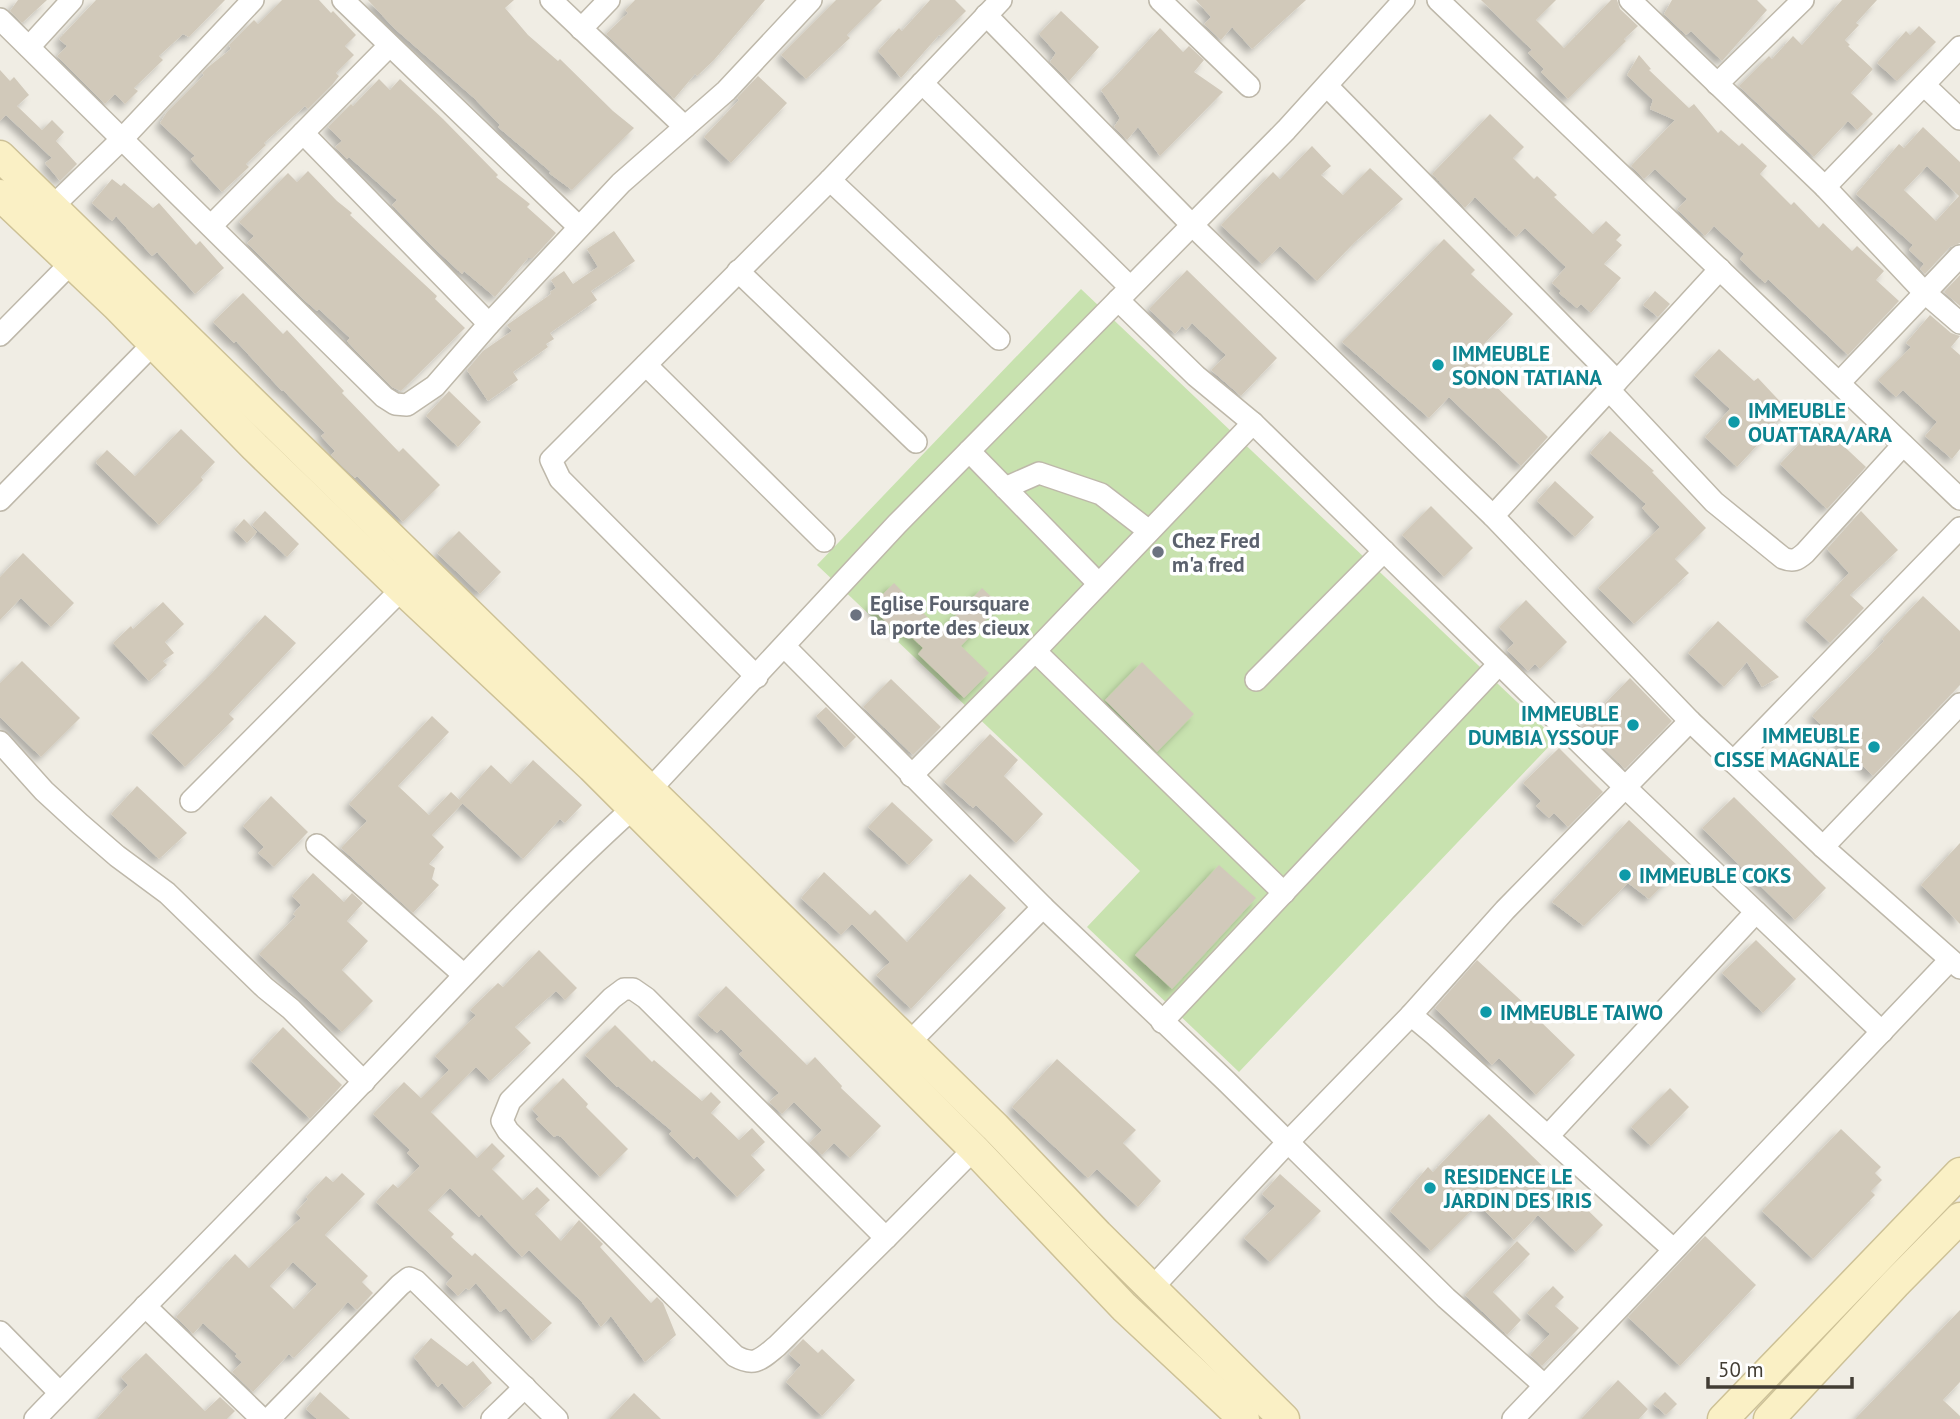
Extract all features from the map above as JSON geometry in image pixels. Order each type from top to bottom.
[{"type":"main road","points":[[0,156],[205,357],[641,799],[898,1054],[974,1149],[1124,1307],[1244,1419]]},
{"type":"main road","points":[[0,195],[72,262],[255,447],[402,589],[592,767],[641,799]]},
{"type":"main road","points":[[898,1054],[995,1127],[1284,1419]]},
{"type":"main road","points":[[1723,1419],[1960,1173]]},
{"type":"main road","points":[[1769,1419],[1960,1218]]},
{"type":"street","points":[[29,47],[72,0]]},
{"type":"street","points":[[53,206],[123,138],[253,0]]},
{"type":"street","points":[[343,0],[579,227]]},
{"type":"street","points":[[551,0],[685,127]]},
{"type":"street","points":[[581,29],[609,0]]},
{"type":"street","points":[[0,19],[384,397],[395,404],[407,405],[435,386],[621,183],[726,91],[811,0]]},
{"type":"street","points":[[1160,0],[1249,86]]},
{"type":"street","points":[[35,1419],[464,975],[641,799],[897,524],[1327,86],[1404,0]]},
{"type":"street","points":[[1438,0],[1960,499]]},
{"type":"street","points":[[1630,0],[1825,187],[1924,292],[1960,323]]},
{"type":"street","points":[[1717,84],[1803,0]]},
{"type":"street","points":[[757,677],[560,479],[551,460],[830,180],[994,8],[1192,225],[1493,516],[1690,721],[1823,847],[1957,965],[1882,1032],[1513,1419]]},
{"type":"street","points":[[211,226],[389,46]]},
{"type":"street","points":[[1825,187],[1960,47]]},
{"type":"street","points":[[922,83],[1124,293],[1196,376],[1253,423],[1625,787],[1882,1032]]},
{"type":"street","points":[[1924,85],[1960,119]]},
{"type":"street","points":[[1327,86],[1613,385],[1714,502],[1783,558],[1797,560],[1805,553],[1903,445]]},
{"type":"street","points":[[303,133],[489,324]]},
{"type":"street","points":[[830,180],[999,339]]},
{"type":"street","points":[[1839,383],[1960,256]]},
{"type":"street","points":[[0,335],[72,262]]},
{"type":"street","points":[[1493,516],[1720,269]]},
{"type":"street","points":[[738,271],[916,442]]},
{"type":"street","points":[[0,500],[153,343]]},
{"type":"street","points":[[646,365],[824,541]]},
{"type":"street","points":[[911,775],[1035,651],[1253,423]]},
{"type":"street","points":[[969,452],[1099,584]]},
{"type":"street","points":[[1005,488],[1039,473],[1101,494],[1149,531]]},
{"type":"street","points":[[1733,762],[1960,528]]},
{"type":"street","points":[[1256,680],[1384,551]]},
{"type":"street","points":[[191,801],[402,589]]},
{"type":"street","points":[[785,647],[1043,908],[1288,1142],[1446,1298],[1544,1385]]},
{"type":"street","points":[[1035,651],[1284,893]]},
{"type":"street","points":[[1162,1022],[1499,664]]},
{"type":"street","points":[[1823,847],[1960,704]]},
{"type":"street","points":[[1152,1288],[1411,1015],[1505,910],[1690,721]]},
{"type":"street","points":[[0,742],[44,791],[117,856],[167,893],[265,988],[291,1009],[363,1082]]},
{"type":"street","points":[[317,845],[464,975]]},
{"type":"street","points":[[898,1054],[1043,908]]},
{"type":"street","points":[[1548,1136],[1756,912]]},
{"type":"street","points":[[886,1238],[634,989],[624,989],[612,998],[510,1101],[503,1114],[502,1121],[508,1131],[735,1356],[747,1363],[757,1361],[777,1346],[886,1238],[974,1149]]},
{"type":"street","points":[[1411,1015],[1673,1249]]},
{"type":"street","points":[[269,1419],[409,1278],[416,1281],[557,1419]]},
{"type":"street","points":[[145,1306],[262,1419]]},
{"type":"street","points":[[0,1332],[60,1394]]},
{"type":"street","points":[[492,1419],[525,1387]]},
{"type":"green space","points":[[1081,289],[1556,739],[1239,1072],[1087,927],[1140,871],[817,565]]},
{"type":"building","points":[[18,0],[47,0],[22,23],[10,11]]},
{"type":"building","points":[[96,0],[225,0],[189,37],[183,34],[159,56],[163,60],[134,88],[138,91],[125,104],[115,94],[105,104],[57,56],[67,46],[59,39]]},
{"type":"building","points":[[282,0],[319,0],[356,35],[345,46],[354,55],[336,73],[339,76],[332,85],[308,109],[305,106],[264,143],[266,145],[246,164],[249,167],[222,192],[191,159],[195,156],[160,123],[167,112],[204,75],[202,73],[231,49],[229,45],[254,20],[258,24]]},
{"type":"building","points":[[368,0],[514,0],[505,8],[528,35],[558,61],[560,59],[634,128],[572,190],[498,127],[500,125],[474,98],[394,28]]},
{"type":"building","points":[[635,0],[765,0],[714,60],[697,76],[695,74],[674,99],[606,34],[628,13],[625,10]]},
{"type":"building","points":[[836,0],[882,0],[847,35],[850,38],[806,79],[781,55]]},
{"type":"building","points":[[930,0],[955,0],[966,11],[939,35],[901,78],[878,51],[899,28],[902,31]]},
{"type":"building","points":[[1196,0],[1306,0],[1252,49],[1232,27],[1221,40],[1204,24],[1211,17]]},
{"type":"building","points":[[1481,0],[1556,0],[1536,20],[1564,48],[1611,0],[1617,0],[1620,9],[1638,26],[1568,99],[1541,72],[1544,69],[1528,53],[1532,50]]},
{"type":"building","points":[[1672,0],[1757,0],[1767,10],[1722,61],[1691,31],[1686,35],[1664,14]]},
{"type":"building","points":[[1842,0],[1877,0],[1845,40],[1873,69],[1851,93],[1873,114],[1857,130],[1848,121],[1814,157],[1739,86],[1769,56],[1772,59],[1793,36],[1802,45]]},
{"type":"building","points":[[1061,11],[1099,47],[1069,81],[1050,62],[1056,53],[1039,34]]},
{"type":"building","points":[[1919,26],[1936,42],[1897,81],[1877,63],[1906,31],[1910,35]]},
{"type":"building","points":[[1160,28],[1183,52],[1189,46],[1204,60],[1194,72],[1223,92],[1160,156],[1138,127],[1127,140],[1114,127],[1120,118],[1101,90]]},
{"type":"building","points":[[1639,55],[1651,69],[1649,70],[1689,108],[1694,104],[1718,133],[1721,130],[1739,146],[1742,143],[1767,166],[1760,174],[1791,205],[1794,202],[1819,228],[1823,223],[1852,251],[1857,246],[1884,271],[1876,280],[1899,301],[1848,355],[1768,279],[1765,283],[1740,259],[1744,254],[1714,226],[1705,236],[1677,209],[1687,199],[1655,169],[1644,179],[1631,166],[1675,120],[1650,109],[1653,100],[1627,75]]},
{"type":"building","points":[[0,70],[10,81],[14,77],[29,95],[17,106],[42,130],[52,120],[64,132],[56,141],[77,164],[60,181],[45,163],[52,158],[6,115],[0,121]]},
{"type":"building","points":[[758,76],[787,103],[731,163],[704,137]]},
{"type":"building","points":[[379,79],[390,90],[400,79],[498,175],[496,177],[530,204],[527,207],[556,233],[533,258],[528,258],[495,297],[464,271],[462,274],[432,246],[392,205],[397,200],[335,147],[342,141],[328,127]]},
{"type":"building","points":[[1490,114],[1524,147],[1513,158],[1534,179],[1537,176],[1557,195],[1554,197],[1593,234],[1606,221],[1621,235],[1616,240],[1622,245],[1604,264],[1621,278],[1591,313],[1581,304],[1577,308],[1559,293],[1561,291],[1552,283],[1566,267],[1525,228],[1516,237],[1475,197],[1465,208],[1432,174]]},
{"type":"building","points":[[1923,127],[1960,162],[1960,243],[1950,247],[1925,274],[1920,269],[1924,264],[1909,250],[1913,245],[1856,194],[1899,144],[1904,148]],"holes":[[[1927,166],[1959,196],[1936,221],[1904,190]]]},
{"type":"building","points":[[1312,146],[1331,166],[1321,175],[1343,195],[1370,168],[1403,199],[1317,281],[1280,246],[1262,264],[1221,225],[1273,172],[1280,179]]},
{"type":"building","points":[[308,171],[352,213],[350,215],[437,296],[435,299],[465,328],[401,391],[392,387],[347,341],[350,338],[319,309],[317,311],[303,299],[247,243],[254,236],[239,222],[288,173],[297,182]]},
{"type":"building","points":[[112,179],[121,186],[124,183],[153,208],[159,203],[196,245],[200,241],[224,268],[195,294],[157,252],[152,256],[116,216],[112,221],[92,203]]},
{"type":"building","points":[[614,231],[635,261],[591,291],[597,300],[550,333],[554,339],[546,344],[548,347],[513,372],[518,380],[488,401],[467,370],[483,351],[512,331],[507,325],[551,294],[556,288],[551,280],[564,271],[573,284],[598,267],[587,249]]},
{"type":"building","points":[[1444,239],[1475,270],[1471,274],[1513,314],[1483,345],[1491,353],[1477,368],[1548,437],[1521,466],[1449,397],[1429,418],[1342,342]]},
{"type":"building","points":[[1187,270],[1277,358],[1241,396],[1211,370],[1226,355],[1192,323],[1186,330],[1182,326],[1175,334],[1149,309]]},
{"type":"building","points":[[1960,275],[1960,306],[1944,292]]},
{"type":"building","points":[[1655,291],[1670,304],[1658,317],[1643,305]]},
{"type":"building","points":[[243,293],[283,334],[287,330],[399,452],[403,448],[440,485],[403,522],[357,476],[355,478],[331,455],[335,451],[321,436],[325,433],[236,341],[234,343],[213,322]]},
{"type":"building","points":[[1930,315],[1951,333],[1960,336],[1951,347],[1960,355],[1960,449],[1952,459],[1925,436],[1937,422],[1903,390],[1896,397],[1878,380],[1911,347],[1906,343]]},
{"type":"building","points":[[1719,349],[1754,381],[1758,378],[1788,410],[1762,435],[1765,437],[1737,467],[1705,437],[1730,409],[1694,375]]},
{"type":"building","points":[[449,391],[481,422],[458,447],[426,416]]},
{"type":"building","points":[[1819,423],[1866,467],[1827,509],[1780,464]]},
{"type":"building","points":[[181,429],[215,462],[201,477],[203,480],[159,525],[96,461],[107,450],[135,476]]},
{"type":"building","points":[[1610,431],[1654,471],[1652,472],[1706,528],[1675,559],[1689,573],[1634,624],[1598,588],[1660,527],[1642,508],[1646,504],[1590,453]]},
{"type":"building","points":[[1555,481],[1594,517],[1575,537],[1537,501]]},
{"type":"building","points":[[1431,506],[1473,548],[1444,577],[1402,535]]},
{"type":"building","points":[[265,511],[299,544],[287,557],[252,525]]},
{"type":"building","points":[[1861,511],[1898,550],[1850,595],[1864,608],[1830,643],[1805,620],[1849,573],[1827,549]]},
{"type":"building","points":[[244,519],[257,532],[247,543],[234,530]]},
{"type":"building","points":[[459,531],[501,572],[480,594],[437,553]]},
{"type":"building","points":[[23,553],[74,603],[51,627],[21,598],[0,620],[0,577]]},
{"type":"building","points":[[894,583],[941,631],[982,588],[1000,605],[961,646],[989,673],[964,698],[918,654],[923,648],[901,627],[897,632],[870,607]]},
{"type":"building","points":[[1923,596],[1960,631],[1960,685],[1873,776],[1812,716]]},
{"type":"building","points":[[1526,600],[1567,642],[1540,669],[1535,664],[1528,671],[1507,650],[1514,643],[1499,627]]},
{"type":"building","points":[[163,602],[184,624],[165,642],[174,653],[163,661],[167,665],[149,681],[113,643]]},
{"type":"building","points":[[265,615],[296,643],[229,714],[234,719],[185,767],[151,733],[212,673]]},
{"type":"building","points":[[1718,621],[1779,677],[1762,687],[1747,662],[1724,687],[1688,653]]},
{"type":"building","points":[[22,661],[80,718],[41,757],[0,717],[0,683]]},
{"type":"building","points":[[1142,662],[1194,714],[1157,752],[1105,700]]},
{"type":"building","name":"IMMEUBLE DUMBIA YSSOUF","points":[[1630,678],[1672,721],[1625,769],[1582,727]]},
{"type":"building","points":[[891,679],[941,727],[913,755],[863,707]]},
{"type":"building","points":[[826,707],[856,737],[845,748],[816,716]]},
{"type":"building","points":[[432,716],[449,732],[398,786],[429,815],[451,792],[463,803],[432,835],[444,847],[429,864],[435,868],[432,879],[439,885],[413,913],[341,848],[367,821],[349,804]]},
{"type":"building","points":[[990,734],[1018,760],[1004,776],[1043,814],[1016,843],[976,805],[973,808],[944,782]]},
{"type":"building","points":[[1559,748],[1603,792],[1568,827],[1554,813],[1549,818],[1536,806],[1541,801],[1523,783]]},
{"type":"building","points":[[533,760],[582,805],[565,823],[560,819],[523,859],[459,800],[491,765],[511,784]]},
{"type":"building","points":[[137,786],[187,833],[159,859],[111,814]]},
{"type":"building","points":[[271,796],[308,832],[274,867],[258,853],[264,847],[243,826]]},
{"type":"building","points":[[1734,797],[1826,888],[1795,920],[1702,828]]},
{"type":"building","points":[[892,802],[933,840],[909,865],[868,827]]},
{"type":"building","name":"IMMEUBLE COKS","points":[[1629,820],[1680,868],[1649,899],[1628,883],[1584,926],[1552,902]]},
{"type":"building","points":[[1960,843],[1960,924],[1921,885]]},
{"type":"building","points":[[1219,865],[1256,898],[1172,989],[1135,955]]},
{"type":"building","points":[[824,872],[870,915],[875,910],[907,942],[970,874],[1006,908],[911,1009],[876,975],[890,962],[852,924],[841,935],[801,898]]},
{"type":"building","points":[[313,873],[344,902],[352,893],[363,903],[347,921],[368,941],[342,970],[373,1001],[342,1032],[259,954],[296,916],[293,914],[301,905],[292,896]]},
{"type":"building","points":[[1756,940],[1796,979],[1763,1013],[1722,973]]},
{"type":"building","points":[[539,950],[577,988],[565,1000],[556,991],[515,1027],[531,1043],[490,1081],[476,1067],[431,1112],[477,1158],[492,1143],[505,1156],[492,1169],[523,1200],[537,1187],[550,1200],[535,1214],[561,1241],[579,1220],[603,1244],[600,1247],[651,1303],[657,1297],[663,1303],[676,1335],[645,1362],[611,1316],[601,1327],[581,1301],[529,1250],[522,1257],[481,1214],[479,1217],[450,1188],[428,1210],[454,1234],[451,1237],[472,1256],[475,1253],[552,1323],[533,1341],[506,1308],[500,1312],[476,1283],[458,1296],[446,1284],[453,1276],[376,1202],[393,1184],[398,1188],[420,1166],[407,1153],[410,1150],[373,1114],[404,1082],[421,1098],[449,1070],[435,1056],[476,1015],[470,1010],[498,983],[503,987]]},
{"type":"building","name":"IMMEUBLE TAIWO","points":[[1477,960],[1540,1018],[1539,1020],[1575,1055],[1536,1095],[1499,1058],[1492,1065],[1435,1008]]},
{"type":"building","points":[[726,986],[807,1065],[815,1057],[841,1088],[881,1126],[850,1158],[834,1143],[822,1155],[809,1143],[822,1130],[794,1102],[782,1114],[769,1102],[779,1093],[739,1054],[743,1051],[721,1029],[717,1033],[698,1015]]},
{"type":"building","points":[[615,1025],[652,1062],[654,1060],[702,1101],[711,1092],[721,1102],[711,1113],[739,1140],[752,1128],[765,1142],[751,1155],[765,1170],[737,1197],[697,1156],[694,1159],[669,1134],[672,1131],[617,1087],[585,1055]]},
{"type":"building","points":[[283,1027],[342,1085],[310,1119],[251,1061]]},
{"type":"building","points":[[1057,1059],[1136,1130],[1123,1143],[1161,1181],[1138,1207],[1097,1169],[1088,1178],[1012,1107]]},
{"type":"building","points":[[563,1078],[588,1104],[586,1107],[628,1149],[600,1177],[561,1137],[554,1137],[536,1119],[539,1117],[532,1109]]},
{"type":"building","points":[[1670,1088],[1689,1107],[1651,1146],[1631,1127]]},
{"type":"building","points":[[1489,1114],[1603,1225],[1576,1252],[1538,1215],[1514,1240],[1478,1204],[1431,1251],[1390,1211],[1428,1167],[1433,1172]]},
{"type":"building","points":[[1841,1129],[1881,1167],[1875,1173],[1882,1180],[1871,1191],[1875,1195],[1813,1259],[1762,1211]]},
{"type":"building","points":[[342,1173],[365,1194],[325,1235],[368,1276],[362,1282],[373,1293],[357,1310],[348,1302],[294,1358],[289,1354],[253,1392],[232,1372],[242,1362],[235,1356],[237,1354],[203,1323],[193,1334],[176,1317],[235,1254],[249,1268],[301,1218],[296,1212],[326,1176],[333,1182]],"holes":[[[293,1262],[317,1284],[294,1309],[270,1286]]]},
{"type":"building","points":[[1280,1174],[1321,1211],[1270,1262],[1244,1238],[1275,1206],[1262,1194]]},
{"type":"building","points":[[1705,1236],[1756,1285],[1680,1366],[1628,1317]]},
{"type":"building","points":[[1517,1241],[1530,1254],[1493,1292],[1521,1320],[1507,1335],[1465,1295]]},
{"type":"building","points":[[1553,1286],[1564,1297],[1555,1306],[1579,1328],[1542,1366],[1530,1355],[1550,1334],[1527,1313]]},
{"type":"building","points":[[1960,1310],[1960,1382],[1943,1400],[1960,1419],[1855,1419]]},
{"type":"building","points":[[431,1338],[467,1366],[473,1361],[492,1383],[464,1408],[442,1383],[438,1387],[414,1357]]},
{"type":"building","points":[[803,1339],[818,1353],[822,1349],[855,1380],[822,1416],[786,1382],[801,1365],[789,1354]]},
{"type":"building","points":[[146,1353],[205,1411],[220,1397],[235,1411],[227,1419],[97,1419],[128,1385],[121,1377]]},
{"type":"building","points":[[1618,1380],[1648,1409],[1639,1419],[1581,1419]]},
{"type":"building","points":[[320,1392],[350,1419],[317,1419],[306,1409]]},
{"type":"building","points":[[1665,1392],[1677,1404],[1666,1415],[1653,1404]]},
{"type":"building","points":[[634,1393],[661,1419],[609,1419]]},
{"type":"place","name":"IMMEUBLE SONON TATIANA","points":[[1438,365]]},
{"type":"place","name":"IMMEUBLE OUATTARA/ARA","points":[[1734,422]]},
{"type":"place","name":"Chez Fred m'a fred","points":[[1158,552]]},
{"type":"place","name":"Eglise Foursquare la porte des cieux","points":[[856,615]]},
{"type":"place","name":"IMMEUBLE DUMBIA YSSOUF","points":[[1633,725]]},
{"type":"place","name":"IMMEUBLE CISSE MAGNALE","points":[[1874,747]]},
{"type":"place","name":"IMMEUBLE COKS","points":[[1625,875]]},
{"type":"place","name":"IMMEUBLE TAIWO","points":[[1486,1012]]},
{"type":"place","name":"RESIDENCE LE JARDIN DES IRIS","points":[[1430,1188]]}]
